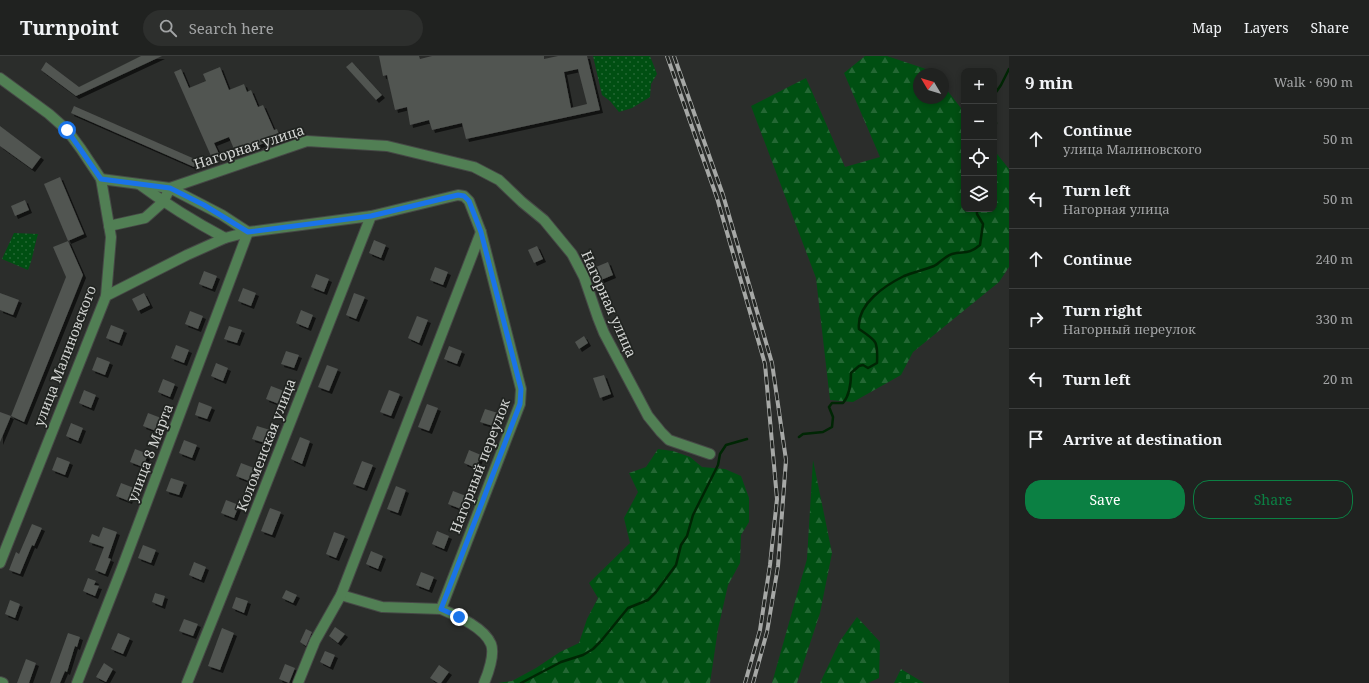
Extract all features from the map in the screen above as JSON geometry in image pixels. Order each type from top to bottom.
[{"type":"street","name":"улица Малиновского","points":[[0,78],[49,114],[67,130],[101,179],[111,237],[106,296],[0,563]]},
{"type":"street","name":"Нагорная улица","points":[[101,179],[170,188],[307,141],[387,146],[474,167],[499,180],[544,220],[572,254],[584,277],[604,333],[648,416],[661,432],[669,440],[710,454]]},
{"type":"street","points":[[137,183],[163,202],[225,238]]},
{"type":"street","points":[[109,226],[145,218],[163,202],[170,188],[216,212],[248,232]]},
{"type":"street","name":"Нагорный переулок","points":[[371,216],[458,195],[464,196],[469,201],[481,232],[521,389],[521,396],[517,411],[441,609]]},
{"type":"street","points":[[106,296],[187,255],[225,238],[248,232],[371,216]]},
{"type":"street","name":"Коломенская улица","points":[[187,683],[371,216]]},
{"type":"street","name":"улица 8 Марта","points":[[77,683],[122,568],[248,232]]},
{"type":"street","points":[[298,683],[315,641],[341,595],[481,232]]},
{"type":"street","points":[[341,595],[382,607],[441,609],[459,617],[481,631],[491,645],[490,667],[484,683]]},
{"type":"green space","points":[[593,56],[650,56],[657,74],[651,84],[650,97],[632,108],[619,112],[610,101],[602,95]]},
{"type":"green space","points":[[865,56],[887,56],[923,68],[913,68],[913,104],[949,104],[949,93],[961,108],[961,212],[997,212],[997,154],[1009,169],[1009,267],[999,282],[913,352],[901,375],[853,402],[830,400],[816,278],[751,106],[806,78],[845,167],[880,157],[844,73]]},
{"type":"green space","points":[[14,233],[38,234],[28,270],[2,259]]},
{"type":"green space","points":[[658,449],[673,451],[690,457],[702,467],[725,469],[741,476],[749,498],[749,522],[741,535],[740,563],[728,585],[718,629],[710,683],[498,683],[512,681],[536,668],[560,652],[579,643],[587,619],[598,598],[589,583],[630,543],[624,518],[638,492],[629,473],[646,467]]},
{"type":"green space","points":[[813,460],[832,553],[820,613],[797,683],[772,683],[807,559]]},
{"type":"green space","points":[[857,617],[880,642],[879,678],[868,683],[820,683],[840,641]]},
{"type":"green space","points":[[901,669],[924,683],[894,683]]},
{"type":"building","points":[[141,56],[162,56],[76,96],[41,70],[46,62],[79,87]]},
{"type":"building","points":[[379,56],[419,56],[420,59],[432,56],[544,56],[544,59],[558,56],[587,56],[600,110],[466,139],[462,123],[432,130],[429,120],[410,125],[407,107],[395,110],[387,75],[383,76]],"holes":[[[578,69],[587,104],[571,108],[564,72]]]},
{"type":"building","points":[[352,62],[382,95],[376,100],[346,67]]},
{"type":"building","points":[[220,67],[229,90],[244,84],[247,92],[251,90],[258,107],[263,105],[274,130],[277,129],[280,137],[236,154],[229,137],[214,143],[219,154],[211,156],[174,72],[181,69],[189,88],[206,81],[203,74]]},
{"type":"building","points":[[74,106],[197,160],[194,167],[71,113]]},
{"type":"building","points":[[0,126],[41,157],[32,169],[0,146]]},
{"type":"building","points":[[60,177],[84,234],[68,241],[44,184]]},
{"type":"building","points":[[25,200],[29,210],[15,216],[11,206]]},
{"type":"building","points":[[374,240],[386,245],[381,258],[369,253]]},
{"type":"building","points":[[68,241],[83,275],[24,422],[11,416],[66,277],[53,247]]},
{"type":"building","points":[[537,246],[543,259],[534,263],[528,250]]},
{"type":"building","points":[[608,262],[613,275],[601,280],[596,267]]},
{"type":"building","points":[[435,267],[448,272],[443,285],[430,280]]},
{"type":"building","points":[[204,271],[217,276],[212,289],[199,284]]},
{"type":"building","points":[[316,274],[329,279],[324,292],[311,287]]},
{"type":"building","points":[[243,288],[256,293],[251,306],[238,301]]},
{"type":"building","points":[[0,293],[19,300],[13,315],[0,310]]},
{"type":"building","points":[[144,293],[150,305],[138,311],[132,299]]},
{"type":"building","points":[[354,293],[365,297],[356,319],[346,315]]},
{"type":"building","points":[[301,310],[313,315],[308,328],[296,323]]},
{"type":"building","points":[[190,311],[203,316],[198,329],[185,324]]},
{"type":"building","points":[[417,316],[428,320],[419,343],[408,338]]},
{"type":"building","points":[[111,325],[124,330],[119,343],[106,338]]},
{"type":"building","points":[[229,326],[242,330],[237,343],[224,339]]},
{"type":"building","points":[[584,336],[588,343],[579,349],[575,342]]},
{"type":"building","points":[[176,345],[189,350],[184,363],[171,358]]},
{"type":"building","points":[[449,346],[462,351],[457,364],[444,359]]},
{"type":"building","points":[[286,351],[299,355],[294,368],[281,364]]},
{"type":"building","points":[[97,357],[110,362],[105,375],[92,370]]},
{"type":"building","points":[[216,363],[228,368],[223,381],[211,376]]},
{"type":"building","points":[[327,365],[338,369],[329,391],[318,387]]},
{"type":"building","points":[[604,375],[611,394],[600,398],[593,378]]},
{"type":"building","points":[[163,379],[175,384],[170,397],[158,392]]},
{"type":"building","points":[[271,386],[284,391],[279,404],[266,399]]},
{"type":"building","points":[[84,390],[96,395],[91,408],[79,403]]},
{"type":"building","points":[[389,390],[400,394],[391,416],[380,412]]},
{"type":"building","points":[[199,402],[212,407],[207,419],[195,415]]},
{"type":"building","points":[[427,404],[438,408],[429,431],[418,427]]},
{"type":"building","points":[[485,409],[498,413],[493,426],[480,422]]},
{"type":"building","points":[[0,412],[11,416],[0,442]]},
{"type":"building","points":[[148,413],[161,418],[156,431],[143,426]]},
{"type":"building","points":[[71,423],[83,428],[78,441],[66,436]]},
{"type":"building","points":[[257,426],[270,430],[265,443],[252,439]]},
{"type":"building","points":[[300,437],[310,441],[302,464],[291,459]]},
{"type":"building","points":[[184,440],[197,445],[192,458],[179,453]]},
{"type":"building","points":[[135,449],[148,454],[143,467],[130,462]]},
{"type":"building","points":[[469,450],[481,455],[476,468],[464,463]]},
{"type":"building","points":[[57,457],[70,462],[65,475],[52,470]]},
{"type":"building","points":[[362,461],[373,465],[364,488],[353,484]]},
{"type":"building","points":[[241,463],[254,468],[249,481],[236,476]]},
{"type":"building","points":[[171,478],[184,482],[179,495],[166,491]]},
{"type":"building","points":[[121,483],[134,488],[129,501],[116,496]]},
{"type":"building","points":[[396,486],[406,490],[398,513],[387,509]]},
{"type":"building","points":[[453,491],[466,496],[461,509],[448,504]]},
{"type":"building","points":[[226,500],[239,505],[234,518],[221,513]]},
{"type":"building","points":[[270,508],[281,512],[272,535],[261,531]]},
{"type":"building","points":[[32,524],[42,528],[34,546],[32,545],[20,574],[9,570],[16,552],[19,554]]},
{"type":"building","points":[[103,527],[117,532],[108,558],[111,559],[105,574],[95,570],[104,547],[89,542],[92,534],[99,537]]},
{"type":"building","points":[[437,531],[449,536],[444,549],[432,544]]},
{"type":"building","points":[[334,532],[345,536],[336,558],[326,554]]},
{"type":"building","points":[[143,545],[156,550],[151,563],[138,558]]},
{"type":"building","points":[[371,551],[383,556],[378,569],[366,564]]},
{"type":"building","points":[[194,562],[206,567],[201,580],[189,575]]},
{"type":"building","points":[[421,572],[434,577],[429,590],[416,585]]},
{"type":"building","points":[[88,578],[96,581],[94,585],[99,586],[95,596],[83,591]]},
{"type":"building","points":[[286,590],[297,595],[293,603],[282,598]]},
{"type":"building","points":[[155,593],[165,596],[162,606],[152,602]]},
{"type":"building","points":[[236,597],[248,601],[244,613],[232,608]]},
{"type":"building","points":[[10,600],[20,604],[15,618],[5,614]]},
{"type":"building","points":[[184,619],[198,624],[193,636],[179,631]]},
{"type":"building","points":[[335,627],[345,634],[338,643],[329,636]]},
{"type":"building","points":[[222,628],[234,633],[220,670],[208,666]]},
{"type":"building","points":[[306,629],[312,632],[306,646],[300,642]]},
{"type":"building","points":[[68,633],[80,637],[77,647],[75,646],[67,672],[65,671],[60,683],[50,683]]},
{"type":"building","points":[[118,633],[130,638],[123,654],[111,649]]},
{"type":"building","points":[[325,651],[335,655],[330,667],[320,662]]},
{"type":"building","points":[[26,659],[36,663],[29,683],[17,683]]},
{"type":"building","points":[[104,663],[113,669],[106,682],[96,677]]},
{"type":"building","points":[[285,664],[295,668],[289,683],[279,679]]},
{"type":"building","points":[[439,665],[449,672],[441,683],[438,683],[430,678]]},
{"type":"waterway","points":[[997,91],[1009,69]]},
{"type":"waterway","points":[[799,437],[803,434],[823,432],[832,427],[833,417],[829,407],[832,403],[843,403],[845,400],[850,389],[851,373],[859,366],[863,365],[868,368],[877,363],[877,350],[875,342],[870,336],[859,329],[859,320],[862,311],[867,304],[881,290],[904,276],[934,266],[949,255],[969,251],[980,245],[983,224],[977,212]]},
{"type":"waterway","points":[[521,683],[561,662],[583,655],[593,649],[628,608],[648,600],[656,592],[676,565],[681,545],[687,536],[693,515],[718,465],[720,454],[726,445],[747,439]]},
{"type":"railway","points":[[667,56],[717,198],[765,364],[777,499],[770,565],[760,630],[745,683]]},
{"type":"railway","points":[[674,56],[723,195],[772,363],[786,460],[778,566],[767,632],[753,683]]},
{"type":"route","points":[[67,130],[101,179],[170,188],[222,215],[248,232],[371,216],[458,195],[464,196],[469,201],[481,232],[521,389],[521,396],[520,404],[441,609],[459,617]]}]
